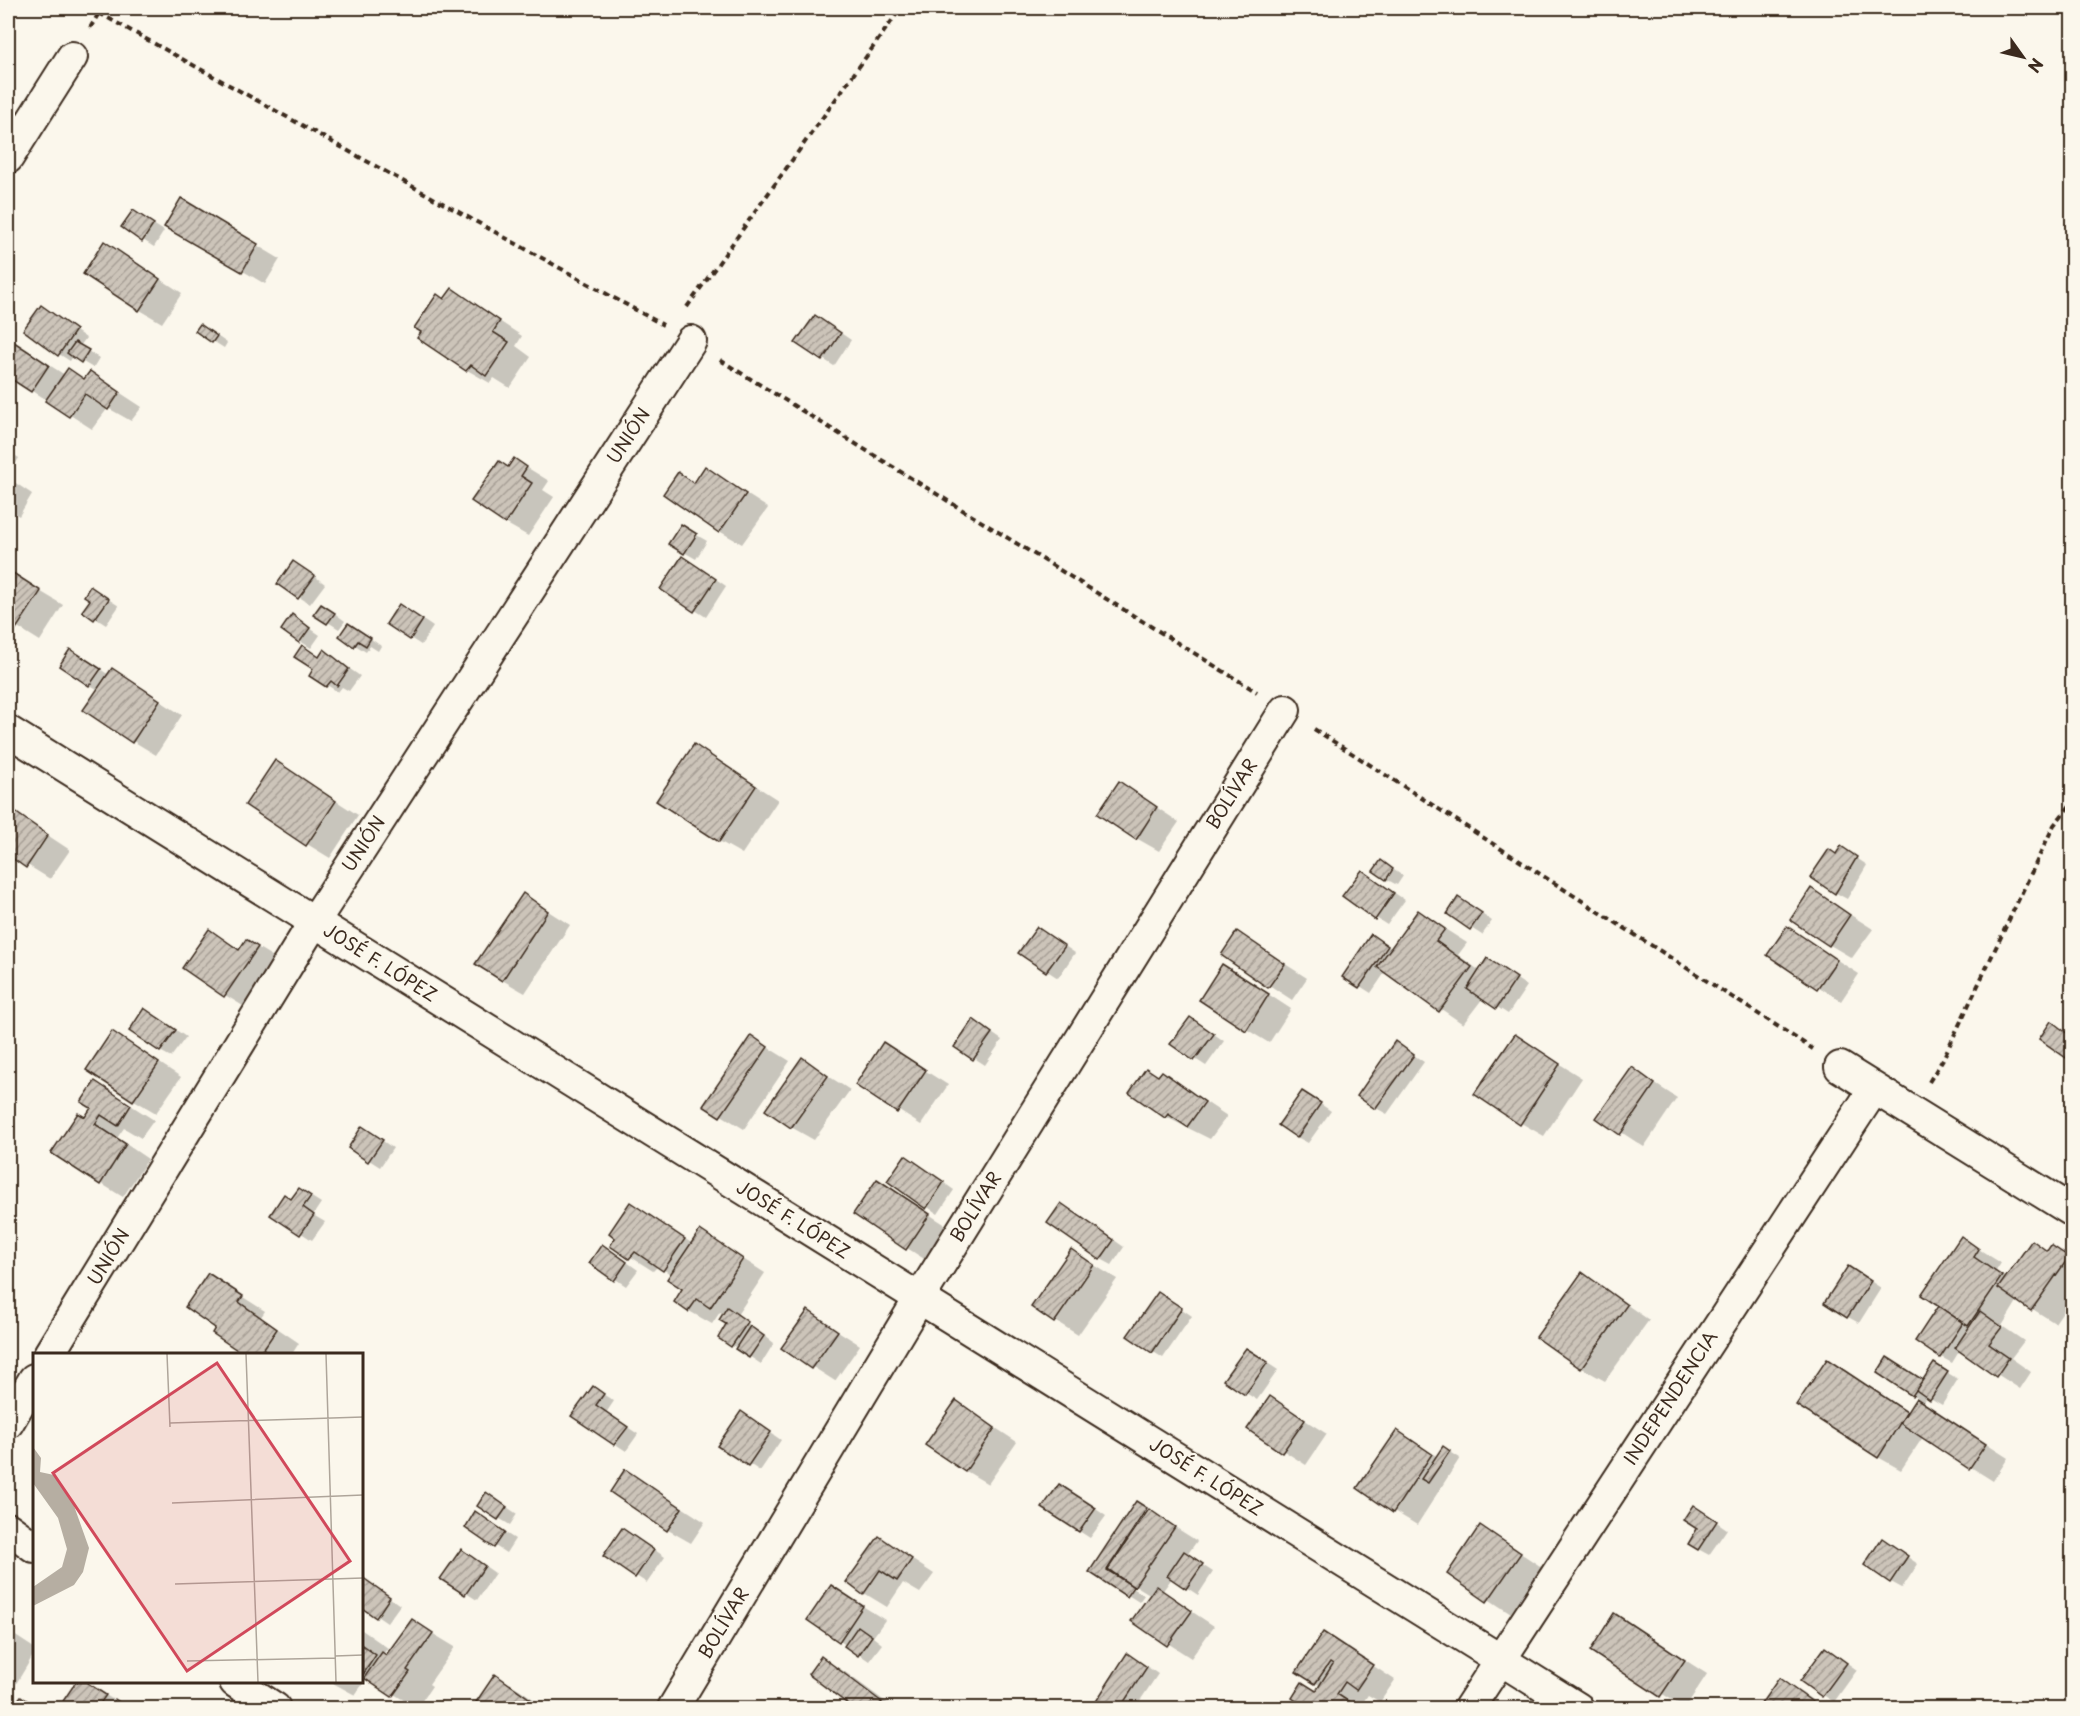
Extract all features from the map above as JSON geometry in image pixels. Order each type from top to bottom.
[{"type":"street","points":[[8,158],[72,57]]},
{"type":"street","name":"UNIÓN","points":[[50,1353],[314,922],[681,335]]},
{"type":"street","name":"BOLÍVAR","points":[[673,1708],[919,1299],[1284,710]]},
{"type":"street","name":"JOSÉ F. LÓPEZ","points":[[8,731],[1578,1708]]},
{"type":"street","points":[[1840,1066],[2073,1211]]},
{"type":"street","name":"INDEPENDENCIA","points":[[1469,1708],[1874,1089]]},
{"type":"street","points":[[8,1423],[33,1381]]},
{"type":"street","points":[[8,1528],[33,1546]]},
{"type":"street","points":[[237,1683],[275,1708]]},
{"type":"path","points":[[681,335],[901,8]]},
{"type":"path","points":[[99,13],[681,335],[1284,710],[1840,1066]]},
{"type":"path","points":[[1911,1112],[1943,1059],[2054,825],[2073,803]]},
{"type":"building","points":[[181,198],[258,244],[242,272],[164,227]]},
{"type":"building","points":[[133,210],[154,224],[142,242],[121,227]]},
{"type":"building","points":[[104,241],[160,279],[139,311],[83,274]]},
{"type":"building","points":[[452,288],[500,321],[493,332],[509,342],[486,376],[471,365],[466,371],[417,338],[421,332],[414,328],[437,294],[444,299]]},
{"type":"building","points":[[41,305],[76,330],[58,356],[23,330]]},
{"type":"building","points":[[815,315],[841,333],[822,361],[795,343]]},
{"type":"building","points":[[200,324],[217,336],[212,343],[195,331]]},
{"type":"building","points":[[8,338],[49,365],[31,392],[8,377]]},
{"type":"building","points":[[75,342],[89,350],[81,363],[67,353]]},
{"type":"building","points":[[68,368],[84,379],[90,371],[120,392],[108,410],[85,394],[69,417],[45,401]]},
{"type":"building","points":[[514,458],[527,467],[521,476],[532,483],[505,524],[471,501],[499,461],[508,467]]},
{"type":"building","points":[[705,466],[746,494],[719,533],[663,494],[678,472],[694,483]]},
{"type":"building","points":[[681,524],[697,534],[684,554],[668,544]]},
{"type":"building","points":[[682,556],[716,579],[694,612],[660,589]]},
{"type":"building","points":[[293,561],[315,576],[298,599],[277,584]]},
{"type":"building","points":[[10,571],[41,591],[16,629],[8,623],[8,575]]},
{"type":"building","points":[[90,586],[109,599],[94,620],[82,611],[90,600],[84,596]]},
{"type":"building","points":[[321,604],[335,613],[327,624],[313,615]]},
{"type":"building","points":[[399,604],[423,620],[410,640],[386,624]]},
{"type":"building","points":[[292,614],[310,628],[299,643],[281,630]]},
{"type":"building","points":[[348,623],[371,638],[366,646],[358,641],[354,647],[339,636]]},
{"type":"building","points":[[302,645],[319,657],[324,649],[349,669],[337,686],[331,681],[326,687],[309,676],[313,669],[294,657]]},
{"type":"building","points":[[70,649],[101,669],[89,686],[59,666]]},
{"type":"building","points":[[112,668],[160,700],[132,743],[83,710]]},
{"type":"building","points":[[694,744],[756,786],[719,842],[656,801]]},
{"type":"building","points":[[275,760],[336,801],[306,846],[245,805]]},
{"type":"building","points":[[1119,781],[1157,807],[1136,840],[1097,814]]},
{"type":"building","points":[[8,807],[48,835],[26,868],[8,855]]},
{"type":"building","points":[[1841,846],[1857,857],[1835,894],[1810,877],[1829,849],[1836,854]]},
{"type":"building","points":[[1381,860],[1393,869],[1386,880],[1373,871]]},
{"type":"building","points":[[1362,870],[1394,893],[1375,920],[1342,896]]},
{"type":"building","points":[[1811,888],[1850,915],[1829,946],[1790,920]]},
{"type":"building","points":[[523,893],[548,911],[502,981],[475,964]]},
{"type":"building","points":[[1458,897],[1482,913],[1470,930],[1447,914]]},
{"type":"building","points":[[1418,910],[1445,929],[1436,941],[1472,967],[1439,1012],[1377,967]]},
{"type":"building","points":[[1787,926],[1837,960],[1817,989],[1767,955]]},
{"type":"building","points":[[1037,927],[1065,946],[1046,972],[1018,953]]},
{"type":"building","points":[[209,929],[239,950],[246,939],[258,947],[224,997],[182,968]]},
{"type":"building","points":[[1237,931],[1285,964],[1268,988],[1221,955]]},
{"type":"building","points":[[1371,934],[1388,946],[1359,988],[1342,977]]},
{"type":"building","points":[[1487,958],[1517,978],[1496,1009],[1467,989]]},
{"type":"building","points":[[1222,964],[1269,994],[1246,1031],[1199,1000]]},
{"type":"building","points":[[144,1008],[176,1030],[160,1052],[129,1031]]},
{"type":"building","points":[[1190,1017],[1214,1034],[1194,1061],[1170,1044]]},
{"type":"building","points":[[973,1019],[992,1033],[973,1060],[954,1047]]},
{"type":"building","points":[[2051,1021],[2072,1037],[2072,1062],[2039,1039]]},
{"type":"building","points":[[112,1031],[159,1063],[133,1101],[86,1070]]},
{"type":"building","points":[[1515,1034],[1560,1064],[1520,1125],[1474,1094]]},
{"type":"building","points":[[751,1035],[768,1047],[720,1117],[703,1106]]},
{"type":"building","points":[[1395,1041],[1414,1055],[1375,1109],[1357,1096]]},
{"type":"building","points":[[883,1042],[926,1070],[897,1113],[855,1085]]},
{"type":"building","points":[[802,1057],[828,1076],[791,1128],[765,1110]]},
{"type":"building","points":[[1632,1067],[1655,1084],[1620,1135],[1596,1118]]},
{"type":"building","points":[[1146,1068],[1158,1076],[1162,1071],[1205,1102],[1187,1127],[1168,1114],[1165,1118],[1129,1093]]},
{"type":"building","points":[[95,1081],[131,1105],[118,1126],[101,1115],[95,1124],[126,1144],[100,1185],[51,1153],[78,1113],[85,1117],[91,1108],[81,1102]]},
{"type":"building","points":[[1302,1091],[1321,1103],[1297,1138],[1278,1125]]},
{"type":"building","points":[[362,1126],[383,1140],[368,1162],[348,1148]]},
{"type":"building","points":[[905,1155],[944,1182],[926,1209],[887,1181]]},
{"type":"building","points":[[877,1179],[930,1214],[906,1250],[853,1214]]},
{"type":"building","points":[[299,1188],[311,1196],[303,1207],[314,1215],[300,1235],[270,1215],[284,1194],[291,1199]]},
{"type":"building","points":[[630,1202],[685,1239],[663,1271],[635,1252],[629,1259],[610,1246],[615,1238],[609,1233]]},
{"type":"building","points":[[1061,1203],[1114,1240],[1100,1260],[1047,1223]]},
{"type":"building","points":[[700,1230],[743,1259],[710,1308],[697,1299],[688,1312],[674,1302],[682,1289],[667,1279]]},
{"type":"building","points":[[1961,1236],[1979,1249],[1974,1257],[2002,1276],[1968,1326],[1921,1295]]},
{"type":"building","points":[[2032,1240],[2047,1251],[2051,1245],[2069,1257],[2031,1311],[1998,1288]]},
{"type":"building","points":[[602,1244],[627,1262],[614,1281],[589,1263]]},
{"type":"building","points":[[1071,1249],[1094,1265],[1054,1323],[1031,1307]]},
{"type":"building","points":[[1848,1266],[1871,1281],[1847,1318],[1824,1303]]},
{"type":"building","points":[[1582,1272],[1627,1305],[1581,1369],[1536,1337]]},
{"type":"building","points":[[208,1273],[243,1296],[239,1302],[277,1329],[261,1353],[242,1353],[212,1333],[215,1328],[185,1307]]},
{"type":"building","points":[[1158,1292],[1182,1308],[1152,1353],[1127,1336]]},
{"type":"building","points":[[1938,1306],[1963,1323],[1940,1358],[1915,1341]]},
{"type":"building","points":[[727,1307],[748,1322],[731,1347],[718,1338],[726,1324],[719,1320]]},
{"type":"building","points":[[808,1310],[838,1331],[811,1369],[781,1348]]},
{"type":"building","points":[[1980,1311],[2002,1327],[1989,1344],[2009,1358],[1996,1377],[1955,1348]]},
{"type":"building","points":[[750,1326],[764,1336],[749,1358],[735,1349]]},
{"type":"building","points":[[1246,1348],[1268,1362],[1245,1395],[1223,1380]]},
{"type":"building","points":[[1887,1357],[1923,1380],[1912,1396],[1877,1373]]},
{"type":"building","points":[[1827,1359],[1907,1412],[1878,1458],[1796,1405]]},
{"type":"building","points":[[1934,1363],[1948,1372],[1930,1400],[1916,1390]]},
{"type":"building","points":[[593,1386],[604,1394],[596,1405],[628,1427],[614,1445],[571,1416]]},
{"type":"building","points":[[1270,1396],[1305,1420],[1282,1453],[1247,1429]]},
{"type":"building","points":[[1916,1398],[1986,1444],[1969,1469],[1900,1423]]},
{"type":"building","points":[[956,1400],[995,1428],[965,1472],[925,1445]]},
{"type":"building","points":[[741,1411],[771,1432],[748,1466],[717,1446]]},
{"type":"building","points":[[1397,1430],[1432,1454],[1393,1513],[1357,1488]]},
{"type":"building","points":[[1443,1446],[1450,1451],[1428,1483],[1421,1479]]},
{"type":"building","points":[[625,1469],[682,1508],[667,1531],[610,1492]]},
{"type":"building","points":[[1059,1484],[1096,1508],[1079,1532],[1042,1508]]},
{"type":"building","points":[[486,1492],[507,1507],[498,1520],[477,1506]]},
{"type":"building","points":[[1136,1501],[1147,1508],[1107,1570],[1134,1587],[1127,1597],[1089,1572]]},
{"type":"building","points":[[1693,1505],[1717,1521],[1698,1550],[1688,1544],[1697,1529],[1683,1520]]},
{"type":"building","points":[[1149,1509],[1175,1527],[1134,1587],[1108,1569]]},
{"type":"building","points":[[475,1511],[505,1532],[494,1548],[465,1528]]},
{"type":"building","points":[[1480,1525],[1521,1553],[1487,1602],[1447,1574]]},
{"type":"building","points":[[622,1528],[654,1550],[635,1578],[603,1556]]},
{"type":"building","points":[[879,1536],[912,1559],[897,1581],[880,1570],[863,1595],[846,1582]]},
{"type":"building","points":[[1882,1538],[1908,1556],[1890,1583],[1864,1565]]},
{"type":"building","points":[[461,1549],[485,1566],[465,1595],[440,1579]]},
{"type":"building","points":[[1184,1551],[1203,1564],[1186,1589],[1167,1576]]},
{"type":"building","points":[[363,1578],[390,1597],[376,1618],[363,1609]]},
{"type":"building","points":[[831,1585],[863,1606],[839,1642],[807,1620]]},
{"type":"building","points":[[1156,1586],[1192,1611],[1167,1646],[1131,1621]]},
{"type":"building","points":[[1614,1613],[1685,1660],[1660,1697],[1590,1651]]},
{"type":"building","points":[[412,1619],[433,1633],[407,1670],[410,1672],[392,1697],[364,1678],[382,1652],[386,1655]]},
{"type":"building","points":[[858,1626],[872,1636],[858,1656],[844,1646]]},
{"type":"building","points":[[1323,1632],[1373,1665],[1356,1690],[1345,1682],[1337,1694],[1351,1703],[1347,1708],[1307,1708],[1292,1698],[1302,1682],[1316,1691],[1333,1664],[1330,1662],[1315,1684],[1296,1672]]},
{"type":"building","points":[[363,1646],[376,1655],[363,1672]]},
{"type":"building","points":[[1825,1647],[1847,1663],[1822,1697],[1800,1681]]},
{"type":"building","points":[[1127,1653],[1147,1667],[1120,1708],[1103,1708],[1095,1703]]},
{"type":"building","points":[[821,1656],[882,1702],[877,1708],[853,1708],[808,1674]]},
{"type":"building","points":[[495,1674],[533,1701],[528,1708],[472,1708]]},
{"type":"building","points":[[1779,1678],[1814,1703],[1809,1708],[1758,1708]]},
{"type":"building","points":[[75,1683],[88,1683],[106,1695],[97,1708],[73,1708],[63,1701]]},
{"type":"building","points":[[21,1696],[38,1708],[11,1708]]},
{"type":"building","points":[[115,1699],[128,1708],[108,1708]]}]
